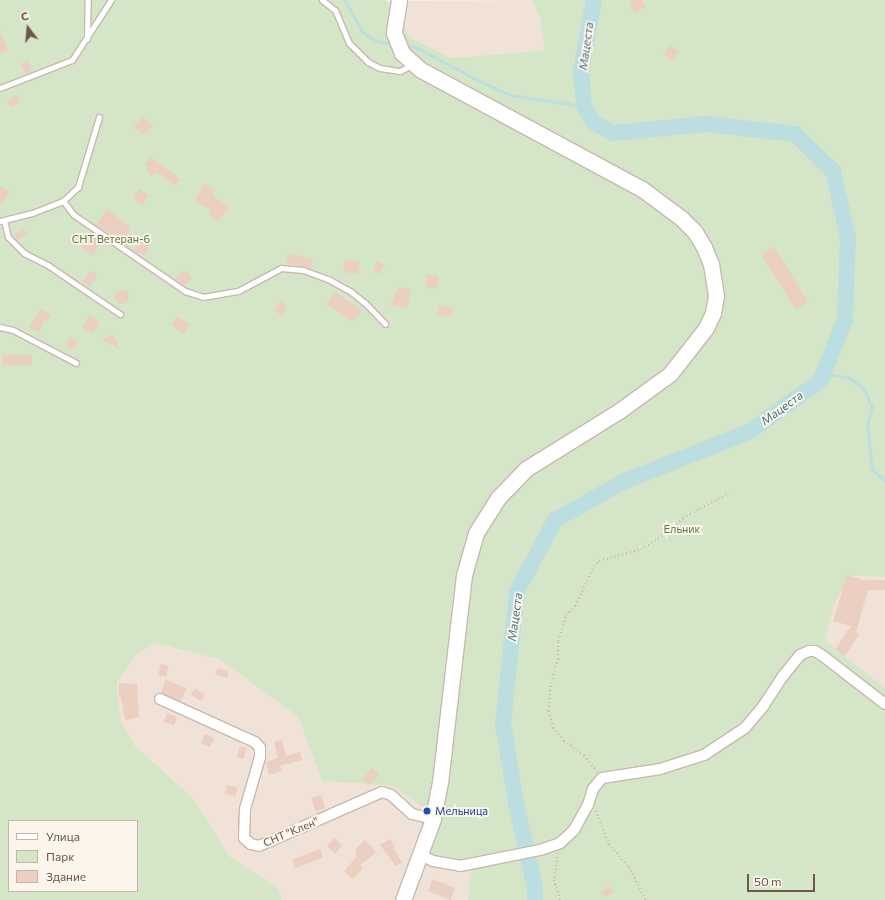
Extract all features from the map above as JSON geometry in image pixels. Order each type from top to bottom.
[{"type":"street","points":[[399,0],[395,24],[396,40],[402,53],[421,70],[642,189],[681,218],[695,232],[704,247],[711,264],[716,296],[713,313],[706,328],[670,374],[619,411],[564,443],[526,469],[498,498],[476,533],[464,574],[440,782],[433,819],[421,855],[403,900]]},
{"type":"street","points":[[421,855],[433,862],[460,866],[498,857],[540,850],[560,843],[574,830],[588,805],[592,789],[602,778],[660,769],[704,755],[745,728],[800,655],[815,651],[885,704]]},
{"type":"street","name":"СНТ \"Клен\"","points":[[160,699],[255,742],[260,748],[260,757],[245,809],[244,838],[251,844],[259,846],[382,792],[391,795],[412,814],[433,819]]},
{"type":"lane","points":[[87,39],[88,0]]},
{"type":"lane","points":[[0,88],[72,60],[111,0]]},
{"type":"lane","points":[[322,0],[336,10],[349,43],[368,62],[380,68],[400,71],[414,64]]},
{"type":"lane","points":[[99,117],[78,187],[63,201],[32,213],[2,220],[8,237],[24,253],[49,266],[120,314]]},
{"type":"lane","points":[[63,201],[74,215],[185,292],[204,297],[238,291],[274,270],[302,270],[328,279],[350,291],[365,302],[385,324]]},
{"type":"lane","points":[[0,327],[13,330],[76,363]]},
{"type":"path","points":[[602,778],[584,756],[564,741],[553,728],[548,711],[551,683],[558,659],[558,641],[566,615],[582,595],[594,566],[599,561],[641,549],[668,533],[683,518],[729,493]]},
{"type":"path","points":[[592,789],[596,811],[609,844],[629,867],[646,900]]},
{"type":"path","points":[[560,843],[554,880],[560,900]]},
{"type":"shaded area","points":[[532,0],[540,18],[545,50],[452,58],[410,37],[386,1]]},
{"type":"shaded area","points":[[850,576],[885,577],[885,688],[825,640],[834,605]]},
{"type":"shaded area","points":[[154,643],[221,660],[298,717],[322,781],[393,786],[442,822],[430,858],[471,865],[468,900],[282,900],[279,889],[229,856],[194,799],[135,746],[121,722],[117,682],[136,655]]},
{"type":"green space","points":[[0,0],[386,0],[410,37],[452,58],[545,50],[540,18],[532,0],[885,0],[885,577],[850,576],[834,605],[825,640],[885,688],[885,900],[468,900],[471,865],[430,858],[441,821],[393,786],[322,781],[298,717],[221,660],[155,643],[136,655],[117,682],[121,722],[135,746],[194,799],[229,856],[279,889],[282,900],[0,900]]},
{"type":"building","points":[[634,0],[642,0],[646,7],[634,13],[629,2]]},
{"type":"building","points":[[0,31],[8,51],[0,54]]},
{"type":"building","points":[[670,45],[679,52],[672,60],[663,54]]},
{"type":"building","points":[[28,60],[33,70],[25,74],[20,64]]},
{"type":"building","points":[[16,95],[20,102],[11,107],[7,101]]},
{"type":"building","points":[[143,117],[152,126],[143,135],[134,126]]},
{"type":"building","points":[[151,157],[180,179],[175,186],[157,172],[152,176],[146,170],[149,167],[145,165]]},
{"type":"building","points":[[204,184],[215,189],[212,195],[229,207],[217,222],[208,215],[212,210],[195,201]]},
{"type":"building","points":[[0,186],[10,193],[0,206]]},
{"type":"building","points":[[140,189],[149,196],[142,204],[133,198]]},
{"type":"building","points":[[107,209],[131,228],[123,242],[96,225]]},
{"type":"building","points":[[23,228],[27,234],[18,240],[14,234]]},
{"type":"building","points":[[92,232],[103,240],[92,256],[81,247]]},
{"type":"building","points":[[138,241],[149,246],[144,256],[134,251]]},
{"type":"building","points":[[774,247],[808,302],[796,310],[761,255]]},
{"type":"building","points":[[292,254],[313,259],[311,268],[289,264],[286,261],[287,256]]},
{"type":"building","points":[[345,260],[360,262],[358,274],[343,272]]},
{"type":"building","points":[[377,261],[384,264],[380,274],[373,271]]},
{"type":"building","points":[[90,270],[98,275],[90,287],[83,282]]},
{"type":"building","points":[[185,270],[192,278],[184,285],[175,279]]},
{"type":"building","points":[[426,274],[439,276],[436,289],[426,287]]},
{"type":"building","points":[[398,287],[412,290],[407,308],[391,305]]},
{"type":"building","points":[[119,290],[125,290],[129,294],[129,300],[125,304],[119,304],[115,300],[115,294]]},
{"type":"building","points":[[335,292],[362,310],[353,322],[327,304]]},
{"type":"building","points":[[280,301],[287,306],[281,315],[274,310]]},
{"type":"building","points":[[439,305],[453,308],[451,318],[437,315]]},
{"type":"building","points":[[41,309],[51,315],[47,322],[45,320],[39,332],[29,327]]},
{"type":"building","points":[[89,315],[100,322],[93,334],[82,327]]},
{"type":"building","points":[[178,316],[190,325],[183,334],[171,325]]},
{"type":"building","points":[[114,335],[119,349],[102,339]]},
{"type":"building","points":[[70,337],[78,341],[73,350],[65,346]]},
{"type":"building","points":[[2,355],[32,355],[32,365],[2,365]]},
{"type":"building","points":[[847,575],[864,580],[885,580],[885,590],[868,590],[856,632],[859,634],[845,656],[835,649],[851,626],[833,621]]},
{"type":"building","points":[[161,664],[169,666],[166,677],[158,675]]},
{"type":"building","points":[[217,668],[229,671],[227,678],[215,675]]},
{"type":"building","points":[[166,680],[186,688],[181,701],[161,693]]},
{"type":"building","points":[[119,683],[137,684],[139,717],[125,720],[121,697],[119,697]]},
{"type":"building","points":[[195,689],[205,694],[201,701],[191,695]]},
{"type":"building","points":[[167,713],[177,717],[174,725],[164,721]]},
{"type":"building","points":[[205,734],[214,738],[210,747],[201,743]]},
{"type":"building","points":[[282,740],[286,756],[300,752],[302,760],[280,766],[282,771],[269,775],[266,762],[278,758],[274,742]]},
{"type":"building","points":[[240,746],[247,748],[243,759],[237,758]]},
{"type":"building","points":[[372,768],[379,774],[369,785],[362,779]]},
{"type":"building","points":[[227,785],[238,788],[235,797],[225,794]]},
{"type":"building","points":[[321,795],[325,808],[316,811],[311,798]]},
{"type":"building","points":[[334,838],[342,845],[335,854],[327,846]]},
{"type":"building","points":[[390,839],[395,847],[393,848],[402,862],[396,866],[380,845]]},
{"type":"building","points":[[365,840],[376,852],[360,865],[363,868],[353,879],[344,871],[357,856],[355,850]]},
{"type":"building","points":[[320,849],[323,857],[295,868],[292,860]]},
{"type":"building","points":[[433,879],[455,888],[450,900],[428,891]]},
{"type":"building","points":[[610,886],[614,892],[605,898],[601,892]]},
{"type":"waterway","points":[[345,0],[363,32],[377,41],[393,44]]},
{"type":"waterway","name":"Мацеста","points":[[535,900],[535,888],[516,803],[503,723],[517,591],[555,520],[625,481],[749,432],[821,380],[845,319],[848,237],[833,171],[795,134],[706,124],[613,133],[594,123],[584,106],[581,70],[594,0]]},
{"type":"waterway","points":[[406,46],[416,47],[477,80],[510,95],[584,106]]},
{"type":"waterway","points":[[821,380],[830,374],[850,378],[864,388],[872,407],[868,424],[872,469],[885,480]]},
{"type":"place","name":"Мельница","points":[[427,811]]},
{"type":"park label","name":"СНТ Ветеран-6","points":[[111,239]]},
{"type":"park label","name":"Ельник","points":[[682,529]]}]
